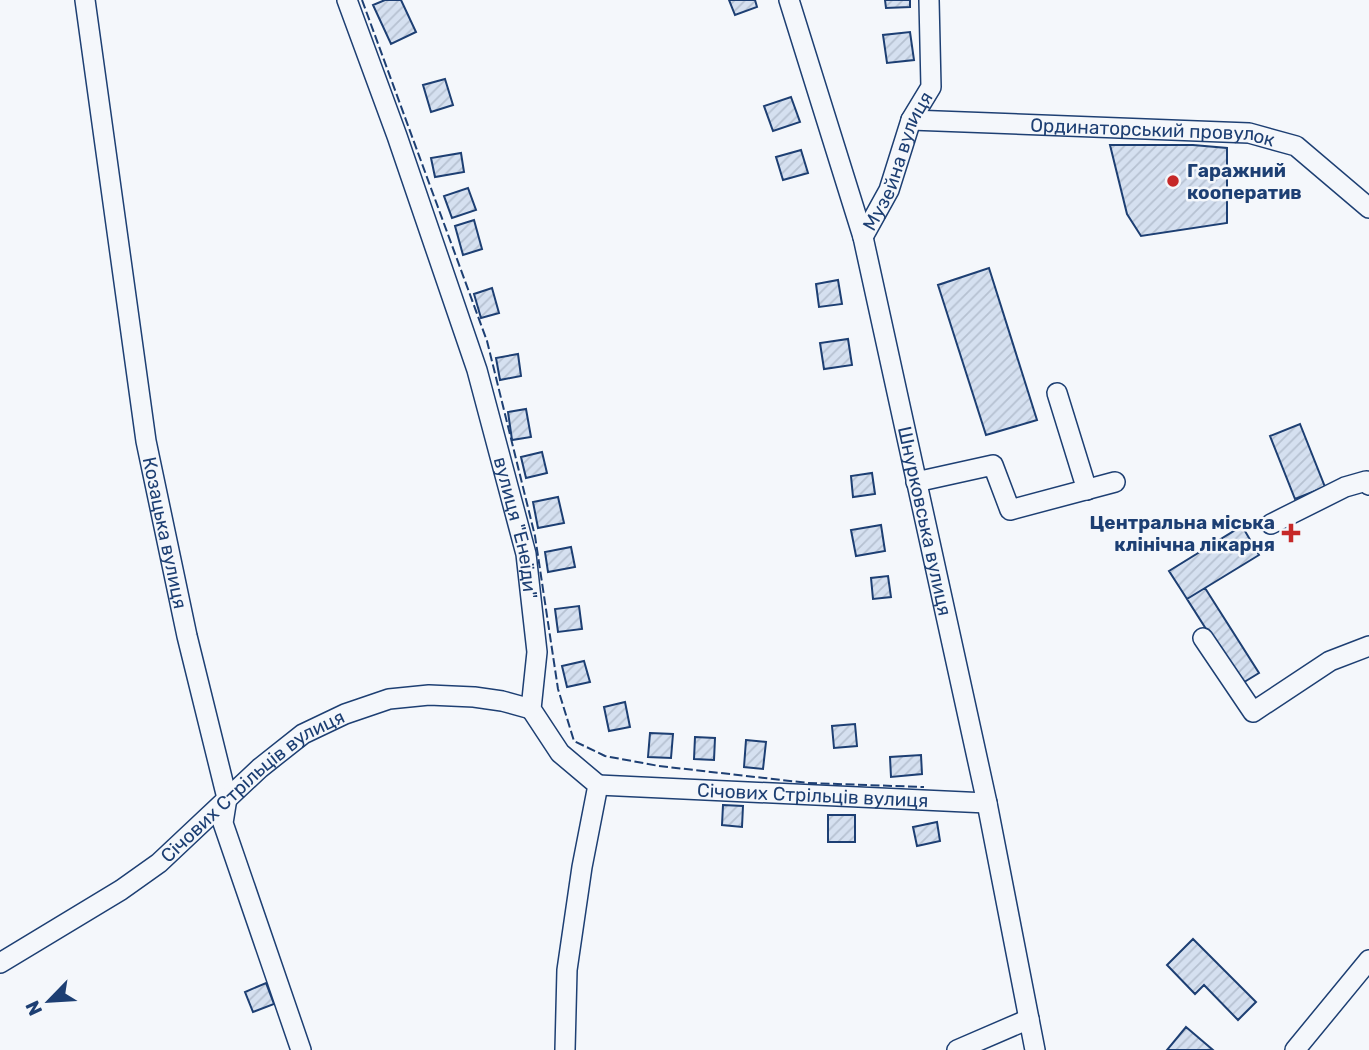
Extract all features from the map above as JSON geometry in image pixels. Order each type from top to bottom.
[{"type":"street","name":"Козацька вулиця","points":[[85,0],[146,441],[187,636],[227,798],[223,824],[301,1050]]},
{"type":"street","name":"вулиця \"Енеїди\"","points":[[348,0],[477,370],[526,554],[537,652],[531,709]]},
{"type":"street","name":"Шнурковська вулиця","points":[[789,0],[863,237],[987,803],[1035,1050]]},
{"type":"street","name":"Музейна вулиця","points":[[863,237],[889,190],[911,120],[931,87],[929,0]]},
{"type":"street","name":"Ординаторський провулок","points":[[911,120],[1249,133],[1296,146],[1369,208]]},
{"type":"street","points":[[1056,393],[1087,490]]},
{"type":"street","points":[[916,482],[993,465],[1010,510],[1115,482]]},
{"type":"street","points":[[1271,524],[1345,487],[1366,481],[1369,485]]},
{"type":"street","points":[[1203,638],[1253,712],[1329,661],[1369,646]]},
{"type":"street","name":"Січових Стрільців вулиця","points":[[0,963],[121,890],[159,863],[260,768],[303,734],[345,714],[389,699],[429,695],[474,697],[531,709]]},
{"type":"street","points":[[531,709],[560,753],[598,785],[582,867],[567,970],[565,1050]]},
{"type":"street","name":"Січових Стрільців вулиця","points":[[598,785],[987,803]]},
{"type":"street","points":[[1295,1050],[1369,960]]},
{"type":"street","points":[[957,1050],[1029,1019]]},
{"type":"building","points":[[385,0],[401,0],[416,32],[391,44],[373,5]]},
{"type":"building","points":[[729,0],[755,0],[757,7],[735,15]]},
{"type":"building","points":[[885,0],[910,0],[910,7],[886,8]]},
{"type":"building","points":[[910,32],[914,60],[887,63],[883,35]]},
{"type":"building","points":[[445,79],[453,105],[431,112],[423,85]]},
{"type":"building","points":[[791,97],[800,122],[773,131],[764,106]]},
{"type":"building","name":"Гаражний кооператив","points":[[1110,145],[1193,145],[1227,148],[1227,223],[1141,236],[1127,214]]},
{"type":"building","points":[[801,150],[808,173],[783,180],[776,157]]},
{"type":"building","points":[[461,153],[464,172],[435,177],[431,158]]},
{"type":"building","points":[[468,188],[476,210],[452,218],[444,196]]},
{"type":"building","points":[[474,220],[482,249],[463,255],[455,226]]},
{"type":"building","points":[[989,268],[1037,420],[986,435],[938,285]]},
{"type":"building","points":[[838,280],[842,304],[819,307],[816,284]]},
{"type":"building","points":[[492,288],[499,313],[481,318],[474,294]]},
{"type":"building","points":[[848,339],[852,365],[824,369],[820,343]]},
{"type":"building","points":[[518,354],[521,376],[500,380],[496,358]]},
{"type":"building","points":[[526,409],[531,437],[512,440],[508,412]]},
{"type":"building","points":[[1300,424],[1325,487],[1295,499],[1270,436]]},
{"type":"building","points":[[542,452],[547,473],[526,478],[521,457]]},
{"type":"building","points":[[872,473],[875,494],[853,497],[851,476]]},
{"type":"building","points":[[558,497],[564,523],[538,528],[533,502]]},
{"type":"building","points":[[881,525],[885,551],[856,556],[851,530]]},
{"type":"building","points":[[1242,526],[1259,555],[1187,599],[1169,571]]},
{"type":"building","points":[[571,547],[575,567],[548,572],[545,552]]},
{"type":"building","points":[[888,576],[891,597],[873,599],[871,578]]},
{"type":"building","points":[[1205,588],[1259,673],[1241,684],[1187,599]]},
{"type":"building","points":[[579,606],[582,629],[558,632],[555,609]]},
{"type":"building","points":[[584,661],[590,682],[567,687],[562,666]]},
{"type":"building","points":[[625,702],[630,727],[609,731],[604,707]]},
{"type":"building","points":[[855,724],[857,746],[834,748],[832,726]]},
{"type":"building","points":[[650,733],[673,734],[671,758],[648,757]]},
{"type":"building","points":[[695,737],[715,738],[714,760],[694,759]]},
{"type":"building","points":[[746,740],[766,742],[763,769],[744,767]]},
{"type":"building","points":[[921,755],[922,774],[891,777],[890,757]]},
{"type":"building","points":[[723,805],[743,806],[742,827],[722,825]]},
{"type":"building","points":[[828,815],[855,815],[855,842],[828,842]]},
{"type":"building","points":[[937,822],[940,841],[917,846],[913,827]]},
{"type":"building","points":[[1193,939],[1256,1002],[1238,1020],[1204,985],[1195,994],[1167,965]]},
{"type":"building","points":[[266,983],[274,1004],[253,1012],[245,992]]},
{"type":"building","points":[[1186,1027],[1213,1050],[1167,1050]]},
{"type":"fence","points":[[362,0],[487,341],[535,536],[558,689],[574,741],[605,756],[659,766],[808,783],[924,787]]},
{"type":"place","name":"Гаражний кооператив","points":[[1173,181]]},
{"type":"place","name":"Центральна міська клінічна лікарня","points":[[1291,533]]}]
